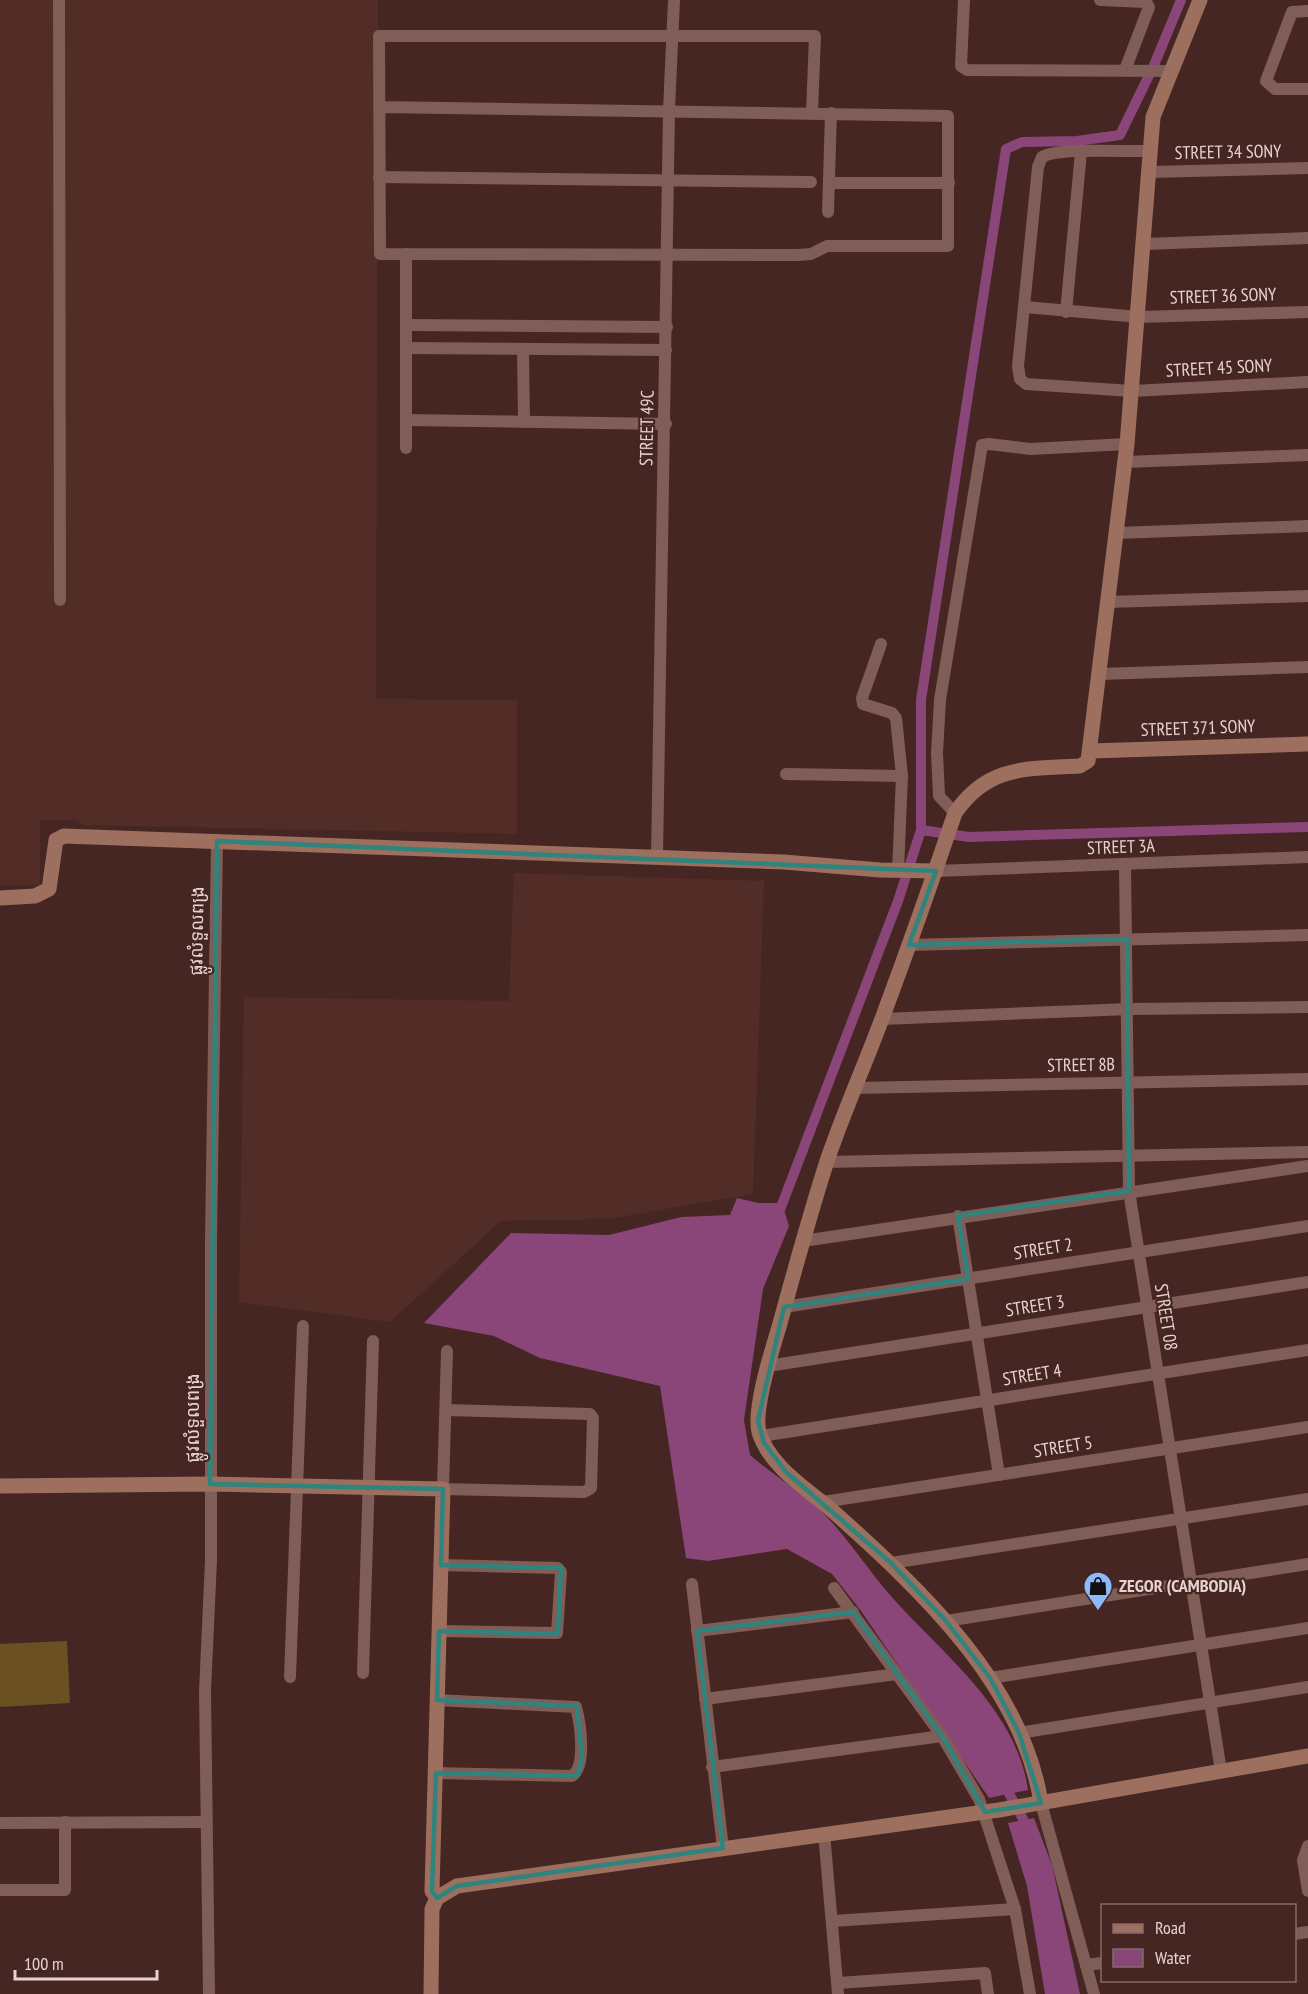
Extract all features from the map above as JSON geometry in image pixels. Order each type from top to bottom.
[{"type":"street","points":[[59,0],[60,600]]},
{"type":"street","name":"STREET 49C","points":[[657,857],[666,424],[669,110],[674,0]]},
{"type":"street","points":[[964,0],[961,66],[967,70],[1166,71]]},
{"type":"street","points":[[1100,0],[1146,2],[1149,7],[1128,70]]},
{"type":"street","points":[[1094,1994],[1035,1804],[1037,1778],[1019,1733],[990,1678],[946,1622],[891,1563],[786,1472],[770,1453],[760,1436],[758,1421],[768,1366],[802,1241],[827,1162],[882,1019],[956,813],[967,796],[986,781],[1002,774],[1080,765],[1088,761],[1101,674],[1127,444],[1145,244],[1153,117],[1166,71],[1200,0]]},
{"type":"street","points":[[1308,11],[1292,12],[1266,81],[1275,89],[1308,89]]},
{"type":"street","points":[[379,107],[948,116],[947,246],[827,246],[811,254],[798,255],[380,254],[379,177],[379,107],[379,36],[672,38],[815,36],[812,113]]},
{"type":"street","points":[[828,212],[831,113]]},
{"type":"street","points":[[1025,307],[1038,167],[1042,157],[1047,154],[1081,152],[1150,151]]},
{"type":"street","points":[[1066,312],[1081,152]]},
{"type":"street","name":"STREET 34 SONY","points":[[1150,172],[1308,168]]},
{"type":"street","points":[[379,177],[811,182]]},
{"type":"street","points":[[829,183],[949,183]]},
{"type":"street","points":[[1145,244],[1308,238]]},
{"type":"street","points":[[406,254],[406,448]]},
{"type":"street","name":"STREET 36 SONY","points":[[1025,307],[1139,317],[1308,312]]},
{"type":"street","name":"STREET 45 SONY","points":[[1025,307],[1018,366],[1020,379],[1026,384],[1132,391],[1308,382]]},
{"type":"street","points":[[406,325],[667,327]]},
{"type":"street","points":[[514,326],[524,349],[524,422]]},
{"type":"street","points":[[524,349],[534,326]]},
{"type":"street","points":[[406,348],[666,350]]},
{"type":"street","points":[[406,420],[666,424]]},
{"type":"street","points":[[956,813],[939,796],[937,753],[940,711],[982,445],[1030,449],[1127,444]]},
{"type":"street","points":[[1125,462],[1308,455]]},
{"type":"street","points":[[1117,533],[1308,526]]},
{"type":"street","points":[[1108,602],[1308,596]]},
{"type":"street","points":[[881,644],[862,698],[863,704],[892,713],[896,718],[902,776],[905,871]]},
{"type":"street","points":[[1101,674],[1308,667]]},
{"type":"street","name":"STREET 371 SONY","points":[[1090,751],[1308,744]]},
{"type":"street","points":[[786,774],[902,776]]},
{"type":"street","points":[[0,897],[35,896],[49,889],[56,840],[61,836],[784,862],[905,871],[936,871]]},
{"type":"street","name":"ផ្លូវលំទួលពង្រ","points":[[210,1994],[205,1691],[211,1560],[211,1239],[217,841]]},
{"type":"street","name":"STREET 3A","points":[[936,871],[1125,866],[1308,857]]},
{"type":"street","name":"STREET 08","points":[[1125,866],[1130,1082],[1129,1191],[1221,1771]]},
{"type":"street","points":[[909,945],[1308,935]]},
{"type":"street","points":[[882,1019],[1129,1009],[1308,1007]]},
{"type":"street","name":"STREET 8B","points":[[854,1088],[1308,1079]]},
{"type":"street","points":[[827,1162],[1308,1152]]},
{"type":"street","points":[[802,1241],[958,1216],[1308,1166]]},
{"type":"street","points":[[958,1216],[999,1475]]},
{"type":"street","name":"STREET 2","points":[[784,1307],[1308,1226]]},
{"type":"street","name":"STREET 3","points":[[768,1366],[1308,1282]]},
{"type":"street","points":[[290,1677],[303,1326]]},
{"type":"street","points":[[363,1673],[373,1341]]},
{"type":"street","name":"STREET 4","points":[[760,1436],[1308,1350]]},
{"type":"street","points":[[437,1898],[432,1891],[447,1351]]},
{"type":"street","points":[[0,1486],[210,1484],[584,1492],[591,1488],[592,1418],[585,1413],[446,1410]]},
{"type":"street","name":"STREET 5","points":[[823,1502],[1308,1427]]},
{"type":"street","points":[[891,1563],[1180,1520],[1308,1498]]},
{"type":"street","points":[[946,1622],[1308,1564]]},
{"type":"street","points":[[439,1631],[557,1633],[561,1572],[558,1568],[441,1565]]},
{"type":"street","points":[[692,1584],[723,1848]]},
{"type":"street","points":[[834,1588],[942,1736],[992,1810],[1015,1909],[1030,1994]]},
{"type":"street","points":[[697,1630],[853,1612]]},
{"type":"street","points":[[990,1678],[1308,1628]]},
{"type":"street","points":[[705,1699],[897,1674]]},
{"type":"street","points":[[1019,1733],[1308,1687]]},
{"type":"street","points":[[436,1773],[572,1776],[579,1769],[582,1759],[576,1707],[437,1700]]},
{"type":"street","points":[[712,1767],[942,1736]]},
{"type":"street","points":[[431,1994],[432,1910],[437,1898],[457,1886],[1035,1804],[1308,1756]]},
{"type":"street","points":[[0,1890],[65,1890],[65,1822]]},
{"type":"street","points":[[0,1823],[206,1822]]},
{"type":"street","points":[[824,1833],[838,1989],[985,1973],[988,1994]]},
{"type":"street","points":[[1308,1846],[1303,1860],[1308,1891]]},
{"type":"street","points":[[833,1921],[1015,1909]]},
{"type":"street","points":[[1086,1965],[1101,1963]]},
{"type":"highlighted area","points":[[217,841],[936,871],[909,945],[1127,939],[1129,1191],[958,1216],[968,1279],[784,1307],[758,1421],[764,1443],[786,1472],[891,1563],[946,1621],[990,1678],[1019,1733],[1041,1803],[985,1812],[942,1736],[853,1612],[697,1631],[723,1848],[457,1886],[437,1898],[432,1891],[436,1773],[577,1776],[582,1759],[577,1706],[437,1700],[439,1631],[558,1634],[561,1568],[441,1565],[443,1489],[210,1484]]},
{"type":"shaded area","points":[[0,0],[378,0],[376,699],[517,700],[517,834],[84,825],[76,820],[40,820],[40,885],[0,885]]},
{"type":"shaded area","points":[[514,873],[764,881],[753,1194],[608,1219],[501,1221],[390,1322],[239,1302],[244,997],[509,1001]]},
{"type":"shaded area","points":[[67,1641],[70,1703],[0,1707],[0,1644]]},
{"type":"water","points":[[737,1198],[758,1203],[782,1203],[789,1226],[763,1289],[744,1420],[750,1455],[828,1518],[891,1596],[979,1689],[1010,1736],[1021,1762],[1028,1790],[989,1798],[861,1611],[832,1574],[787,1549],[708,1561],[686,1558],[660,1386],[540,1358],[494,1336],[424,1323],[511,1233],[609,1235],[681,1217],[730,1215]]},
{"type":"water","points":[[1034,1818],[1052,1865],[1080,1994],[1045,1994],[1027,1886],[1008,1823]]},
{"type":"waterway","points":[[778,1215],[898,901],[921,830],[921,700],[1006,149],[1022,142],[1077,141],[1120,135],[1154,65],[1181,0]]},
{"type":"waterway","points":[[921,830],[969,837],[1308,827]]},
{"type":"waterway","points":[[1004,1784],[1023,1819],[1026,1832]]},
{"type":"place","name":"ZEGOR (CAMBODIA)","points":[[1098,1612]]}]
